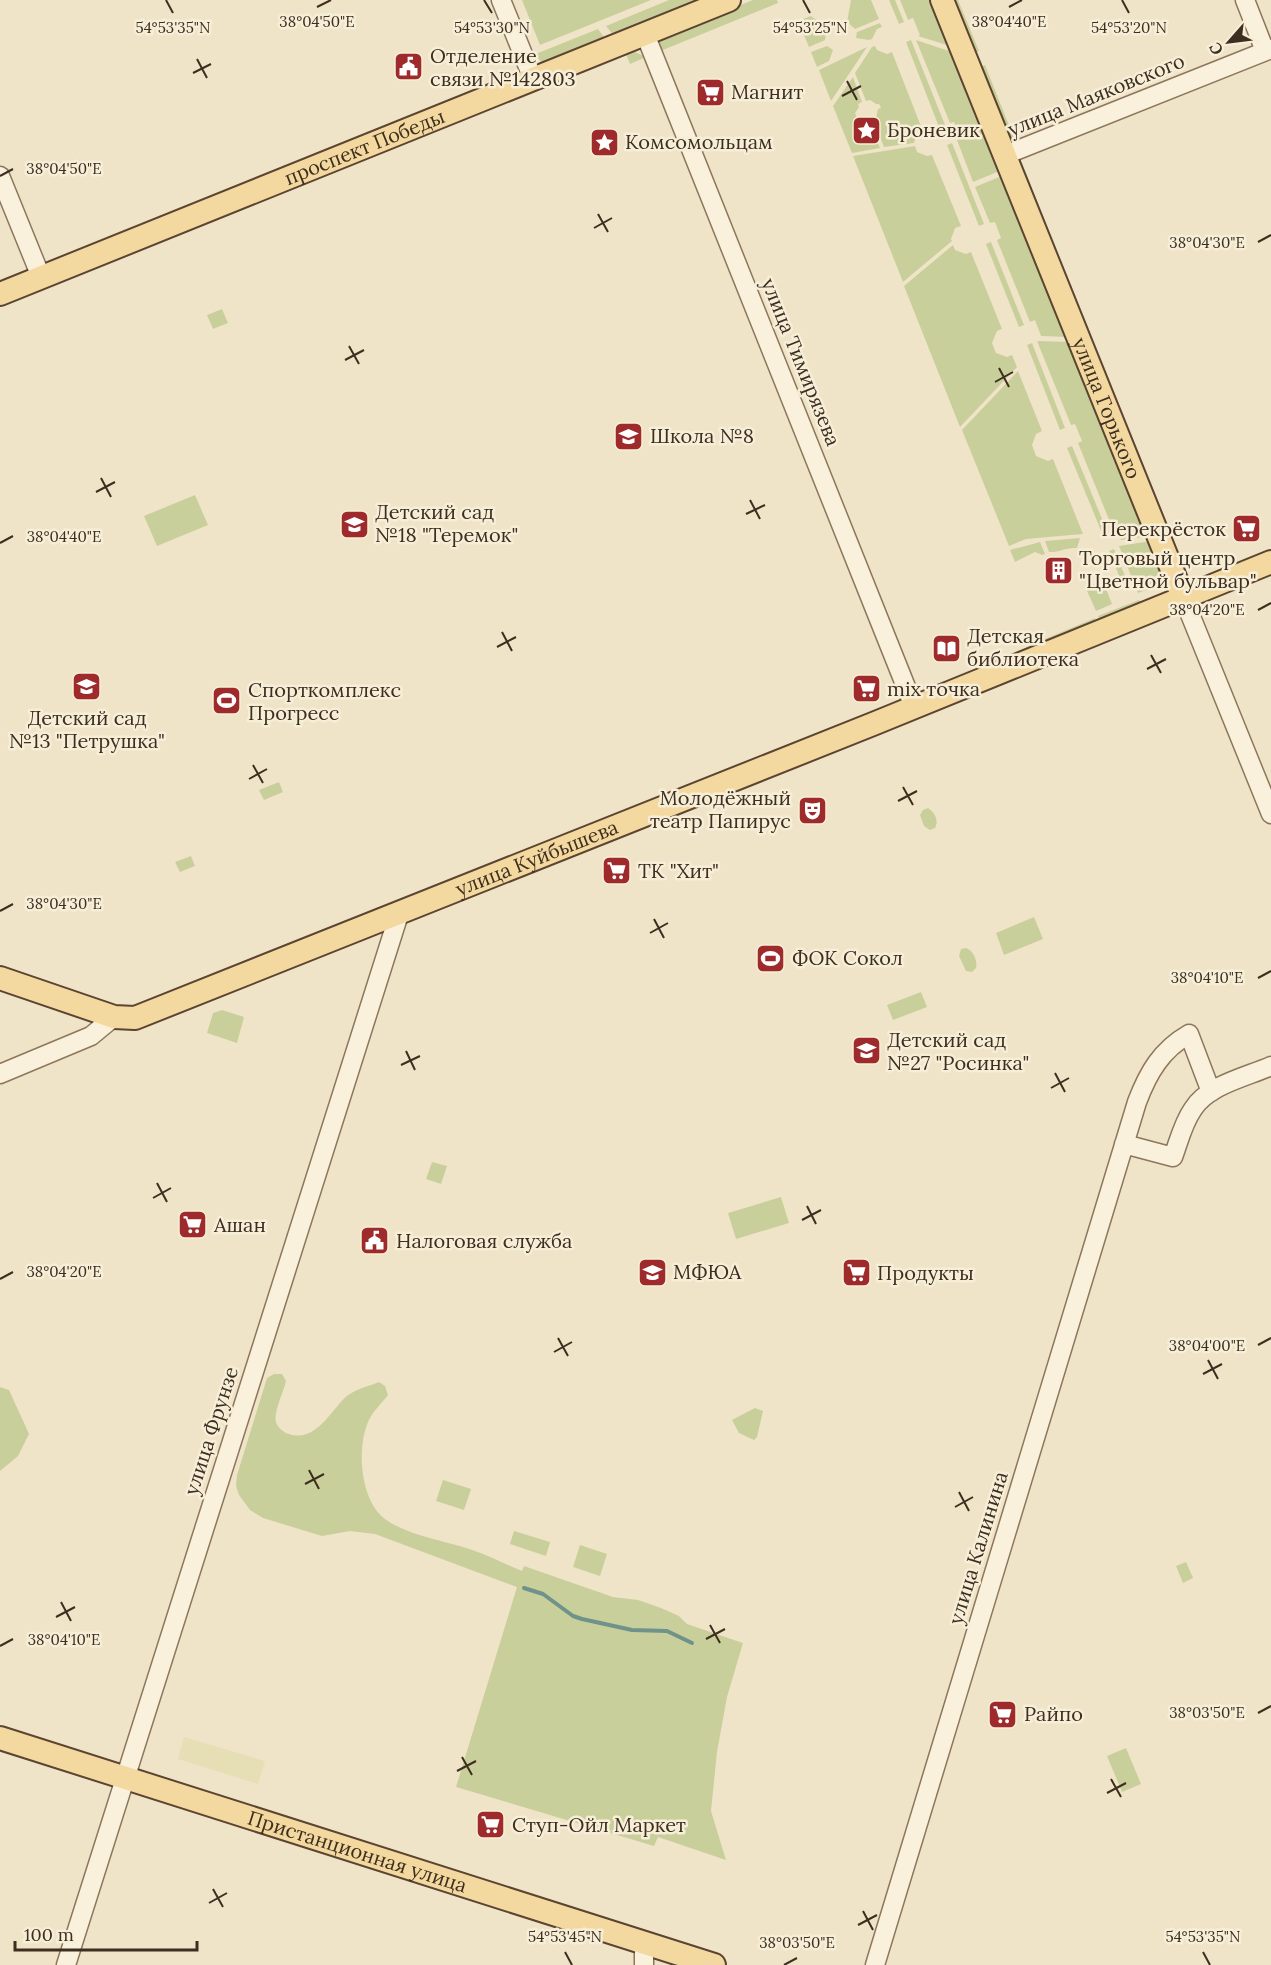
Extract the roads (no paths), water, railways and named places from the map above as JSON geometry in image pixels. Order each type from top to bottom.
[{"type":"main road","name":"проспект Победы","points":[[0,294],[729,0]]},
{"type":"main road","name":"улица Горького","points":[[942,0],[1183,597]]},
{"type":"main road","name":"улица Куйбышева","points":[[0,978],[114,1017],[135,1018],[145,1015],[1271,562]]},
{"type":"main road","name":"Пристанционная улица","points":[[0,1738],[714,1965]]},
{"type":"street","points":[[501,0],[533,79]]},
{"type":"street","points":[[1245,0],[1268,50]]},
{"type":"street","name":"улица Тимирязева","points":[[645,34],[914,707]]},
{"type":"street","name":"улица Маяковского","points":[[1005,156],[1268,50]]},
{"type":"street","points":[[0,176],[41,277]]},
{"type":"street","name":"улица Горького","points":[[1183,597],[1271,814]]},
{"type":"street","name":"улица Фрунзе","points":[[66,1965],[400,911]]},
{"type":"street","points":[[0,1074],[91,1036],[114,1017]]},
{"type":"street","name":"улица Калинина","points":[[875,1965],[1137,1102],[1149,1074],[1164,1053],[1189,1034],[1211,1092]]},
{"type":"street","points":[[1124,1144],[1173,1157],[1197,1102],[1211,1092],[1271,1066]]},
{"type":"street","points":[[644,1942],[644,1965]]},
{"type":"waterway","points":[[524,1588],[543,1594],[573,1616],[582,1619],[632,1630],[667,1631],[692,1643]]},
{"type":"place","name":"Отделение связи №142803","points":[[409,67]]},
{"type":"place","name":"Магнит","points":[[710,92]]},
{"type":"place","name":"Броневик","points":[[866,130]]},
{"type":"place","name":"Комсомольцам","points":[[604,142]]},
{"type":"place","name":"Школа №8","points":[[629,436]]},
{"type":"place","name":"Детский сад №18 \"Теремок\"","points":[[354,524]]},
{"type":"place","name":"Перекрёсток","points":[[1247,529]]},
{"type":"place","name":"Торговый центр \"Цветной бульвар\"","points":[[1058,570]]},
{"type":"place","name":"Детская библиотека","points":[[946,648]]},
{"type":"place","name":"Детский сад №13 \"Петрушка\"","points":[[87,687]]},
{"type":"place","name":"mix точка","points":[[866,689]]},
{"type":"place","name":"Спорткомплекс Прогресс","points":[[227,701]]},
{"type":"place","name":"Молодёжный театр Папирус","points":[[812,810]]},
{"type":"place","name":"ТК \"Хит\"","points":[[617,871]]},
{"type":"place","name":"ФОК Сокол","points":[[771,958]]},
{"type":"place","name":"Детский сад №27 \"Росинка\"","points":[[866,1051]]},
{"type":"place","name":"Ашан","points":[[193,1225]]},
{"type":"place","name":"Налоговая служба","points":[[375,1241]]},
{"type":"place","name":"МФЮА","points":[[652,1272]]},
{"type":"place","name":"Продукты","points":[[856,1273]]},
{"type":"place","name":"Райпо","points":[[1003,1714]]},
{"type":"place","name":"Ступ-Ойл Маркет","points":[[491,1825]]}]
